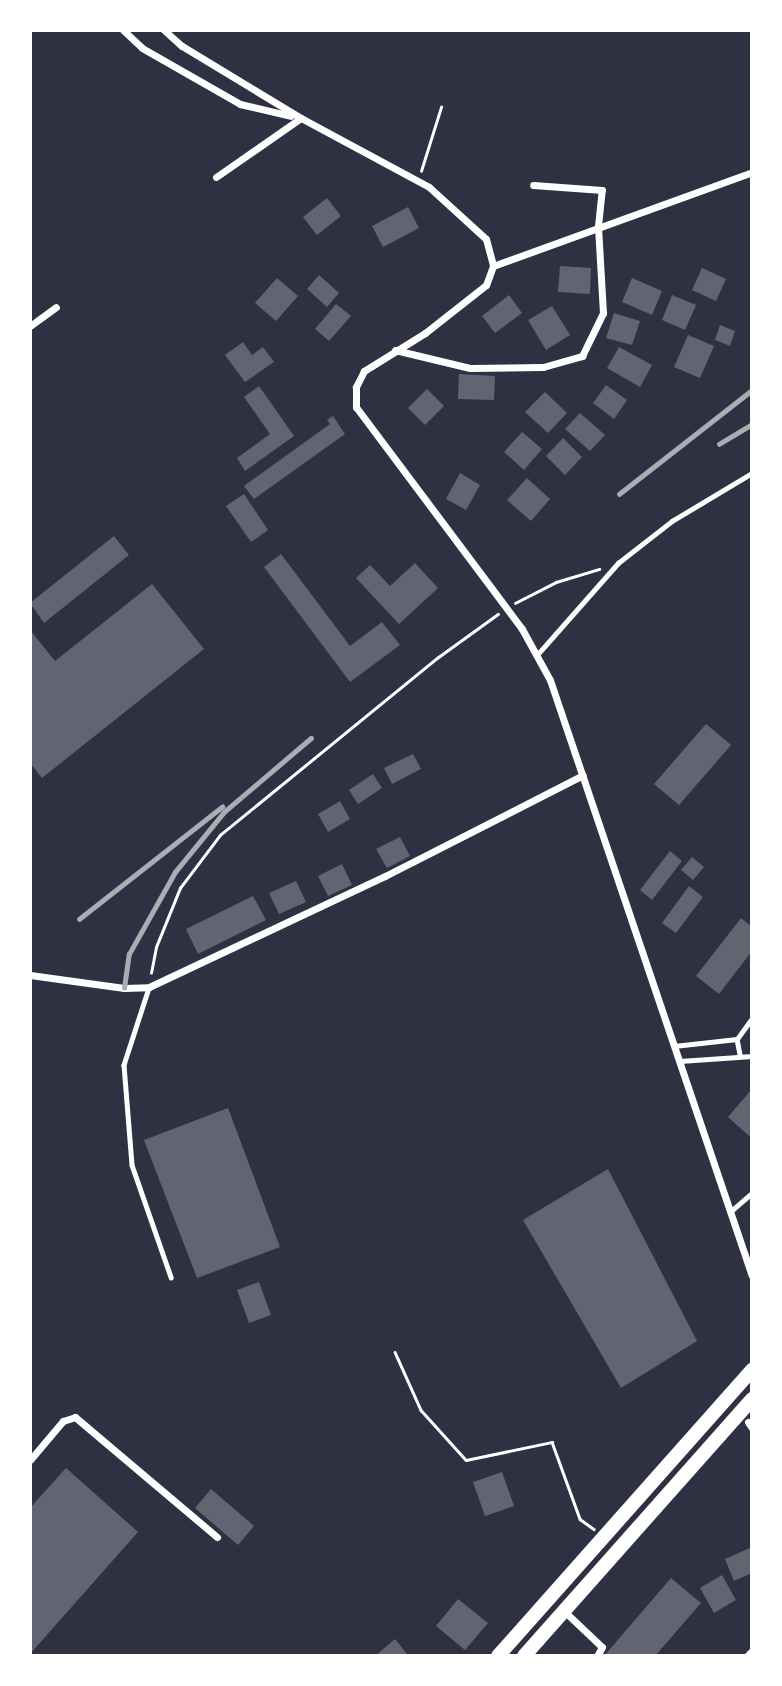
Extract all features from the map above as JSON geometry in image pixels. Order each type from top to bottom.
[{"type":"main road","points":[[498,1656],[752,1370]]},
{"type":"main road","points":[[524,1656],[752,1399]]},
{"type":"street","points":[[123,30],[142,48],[240,104],[301,118]]},
{"type":"street","points":[[164,30],[182,46],[301,118],[418,181],[452,205],[486,239],[493,266],[486,285],[466,303],[364,371],[356,387],[356,407],[506,608],[537,656],[583,775],[752,1276]]},
{"type":"street","points":[[216,177],[301,118]]},
{"type":"street","points":[[493,266],[752,172]]},
{"type":"street","points":[[394,350],[470,368],[543,367],[582,356],[603,313],[598,226],[602,190],[533,185]]},
{"type":"street","points":[[30,326],[55,307]]},
{"type":"street","points":[[30,975],[124,988],[149,987],[385,876],[583,775]]},
{"type":"street","points":[[30,1460],[63,1421],[75,1418],[217,1537]]},
{"type":"street","points":[[564,1611],[602,1647],[597,1656]]},
{"type":"street","points":[[747,1656],[752,1651]]},
{"type":"lane","points":[[537,656],[618,563],[672,522],[752,473]]},
{"type":"lane","points":[[149,987],[124,1065],[132,1165],[170,1277]]},
{"type":"lane","points":[[740,1055],[737,1039],[752,1018]]},
{"type":"lane","points":[[674,1046],[737,1039]]},
{"type":"lane","points":[[678,1062],[752,1056]]},
{"type":"lane","points":[[730,1213],[752,1192]]},
{"type":"path","points":[[418,181],[442,107]]},
{"type":"path","points":[[149,987],[156,947],[180,888],[220,835],[348,729],[506,608],[556,582],[618,563]]},
{"type":"path","points":[[395,1352],[421,1410],[466,1460],[552,1442],[580,1519],[604,1536]]},
{"type":"building","points":[[327,198],[341,216],[317,235],[303,217]]},
{"type":"building","points":[[408,207],[419,228],[383,247],[372,226]]},
{"type":"building","points":[[560,266],[591,268],[590,294],[558,292]]},
{"type":"building","points":[[702,268],[726,279],[716,301],[692,290]]},
{"type":"building","points":[[319,275],[339,293],[327,307],[307,289]]},
{"type":"building","points":[[277,278],[298,296],[276,321],[255,303]]},
{"type":"building","points":[[632,278],[662,291],[652,315],[622,302]]},
{"type":"building","points":[[509,295],[522,313],[495,333],[482,316]]},
{"type":"building","points":[[672,295],[696,305],[685,330],[662,320]]},
{"type":"building","points":[[336,304],[351,316],[329,341],[315,329]]},
{"type":"building","points":[[552,306],[570,335],[546,350],[528,320]]},
{"type":"building","points":[[614,313],[640,321],[632,345],[606,338]]},
{"type":"building","points":[[720,325],[735,331],[730,346],[715,340]]},
{"type":"building","points":[[688,335],[714,346],[700,378],[674,367]]},
{"type":"building","points":[[243,342],[252,355],[263,347],[274,362],[245,382],[225,355]]},
{"type":"building","points":[[619,347],[652,365],[640,387],[607,368]]},
{"type":"building","points":[[459,374],[495,376],[494,400],[458,399]]},
{"type":"building","points":[[606,385],[627,400],[614,419],[593,403]]},
{"type":"building","points":[[259,386],[294,436],[245,471],[237,458],[270,434],[244,397]]},
{"type":"building","points":[[427,389],[444,406],[425,425],[408,408]]},
{"type":"building","points":[[545,392],[567,413],[548,433],[525,412]]},
{"type":"building","points":[[580,413],[605,435],[590,451],[565,429]]},
{"type":"building","points":[[333,416],[345,434],[254,499],[244,486],[330,424],[327,420]]},
{"type":"building","points":[[522,432],[542,449],[524,470],[504,452]]},
{"type":"building","points":[[563,438],[582,457],[565,475],[546,456]]},
{"type":"building","points":[[460,473],[480,485],[466,510],[446,499]]},
{"type":"building","points":[[527,478],[550,499],[531,521],[507,500]]},
{"type":"building","points":[[244,494],[268,530],[251,542],[226,506]]},
{"type":"building","points":[[114,536],[129,555],[44,623],[30,603]]},
{"type":"building","points":[[281,554],[350,646],[382,622],[400,645],[350,682],[264,567]]},
{"type":"building","points":[[415,563],[438,588],[399,624],[356,578],[370,565],[390,586]]},
{"type":"building","points":[[152,584],[204,649],[42,778],[30,763],[30,630],[55,661]]},
{"type":"building","points":[[706,724],[731,745],[679,805],[654,784]]},
{"type":"building","points":[[413,754],[421,769],[392,784],[384,768]]},
{"type":"building","points":[[373,774],[382,788],[358,804],[349,790]]},
{"type":"building","points":[[340,801],[350,819],[328,832],[318,814]]},
{"type":"building","points":[[400,837],[410,856],[387,868],[376,849]]},
{"type":"building","points":[[670,851],[682,861],[652,900],[640,890]]},
{"type":"building","points":[[692,857],[704,867],[693,880],[681,870]]},
{"type":"building","points":[[342,864],[352,885],[328,896],[318,876]]},
{"type":"building","points":[[296,881],[306,902],[279,914],[269,893]]},
{"type":"building","points":[[689,886],[703,897],[676,933],[662,923]]},
{"type":"building","points":[[253,896],[266,920],[198,954],[186,929]]},
{"type":"building","points":[[741,918],[752,927],[752,951],[719,994],[696,976]]},
{"type":"building","points":[[752,1089],[752,1132],[749,1136],[728,1117]]},
{"type":"building","points":[[228,1108],[280,1247],[197,1278],[144,1140]]},
{"type":"building","points":[[608,1169],[697,1341],[621,1388],[523,1220]]},
{"type":"building","points":[[259,1282],[271,1315],[249,1323],[237,1290]]},
{"type":"building","points":[[66,1468],[138,1532],[30,1654],[30,1508]]},
{"type":"building","points":[[502,1472],[514,1506],[485,1516],[473,1482]]},
{"type":"building","points":[[211,1489],[254,1526],[238,1545],[195,1508]]},
{"type":"building","points":[[752,1547],[752,1573],[734,1581],[725,1559]]},
{"type":"building","points":[[722,1575],[736,1600],[714,1613],[700,1588]]},
{"type":"building","points":[[671,1578],[701,1603],[655,1656],[604,1656]]},
{"type":"building","points":[[458,1599],[488,1623],[465,1650],[436,1626]]},
{"type":"building","points":[[395,1639],[407,1654],[375,1656]]},
{"type":"railway","points":[[619,494],[752,390]]},
{"type":"railway","points":[[719,444],[752,424]]},
{"type":"railway","points":[[124,988],[129,954],[175,872],[224,812],[311,738]]},
{"type":"railway","points":[[79,919],[222,807]]}]
